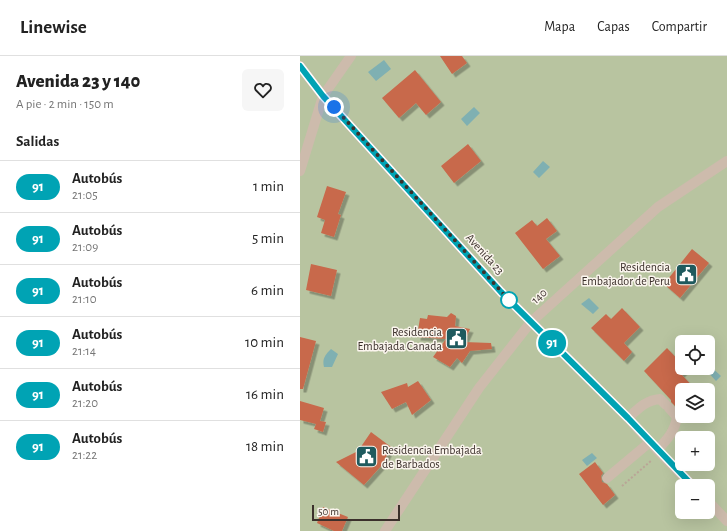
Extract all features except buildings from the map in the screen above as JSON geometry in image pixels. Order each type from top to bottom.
[{"type":"street","points":[[300,171],[323,96],[351,56]]},
{"type":"street","name":"Avenida 23","points":[[300,66],[323,96],[501,292],[628,418],[686,479]]},
{"type":"street","name":"140","points":[[385,531],[479,388],[531,322],[658,207],[727,161]]},
{"type":"street","points":[[628,418],[643,404],[660,399],[677,418],[676,425],[671,434],[658,451]]},
{"type":"street","points":[[607,478],[650,442]]},
{"type":"street","points":[[715,508],[727,521]]},
{"type":"path","points":[[622,486],[658,451]]},
{"type":"green space","points":[[300,56],[727,56],[727,531],[300,531]]},
{"type":"water","points":[[384,60],[391,69],[376,81],[368,72]]},
{"type":"water","points":[[474,107],[480,113],[467,126],[461,119]]},
{"type":"water","points":[[543,161],[550,167],[539,178],[533,172]]},
{"type":"water","points":[[589,298],[599,308],[593,314],[581,304]]},
{"type":"water","points":[[331,349],[338,354],[332,367],[324,367],[324,357]]},
{"type":"water","points":[[715,370],[721,376],[716,381],[710,375],[715,375]]},
{"type":"water","points":[[592,453],[597,458],[587,466],[582,460]]},
{"type":"bus line","name":"91","points":[[300,66],[323,96],[501,292],[628,418],[686,479]]},
{"type":"place","name":"Residencia Embajador de Peru","points":[[686,274]]},
{"type":"place","name":"Residencia Embajada Canada","points":[[457,339]]},
{"type":"place","name":"Residencia Embajada de Barbados","points":[[366,457]]},
{"type":"route","points":[[334,107],[509,300]]}]
